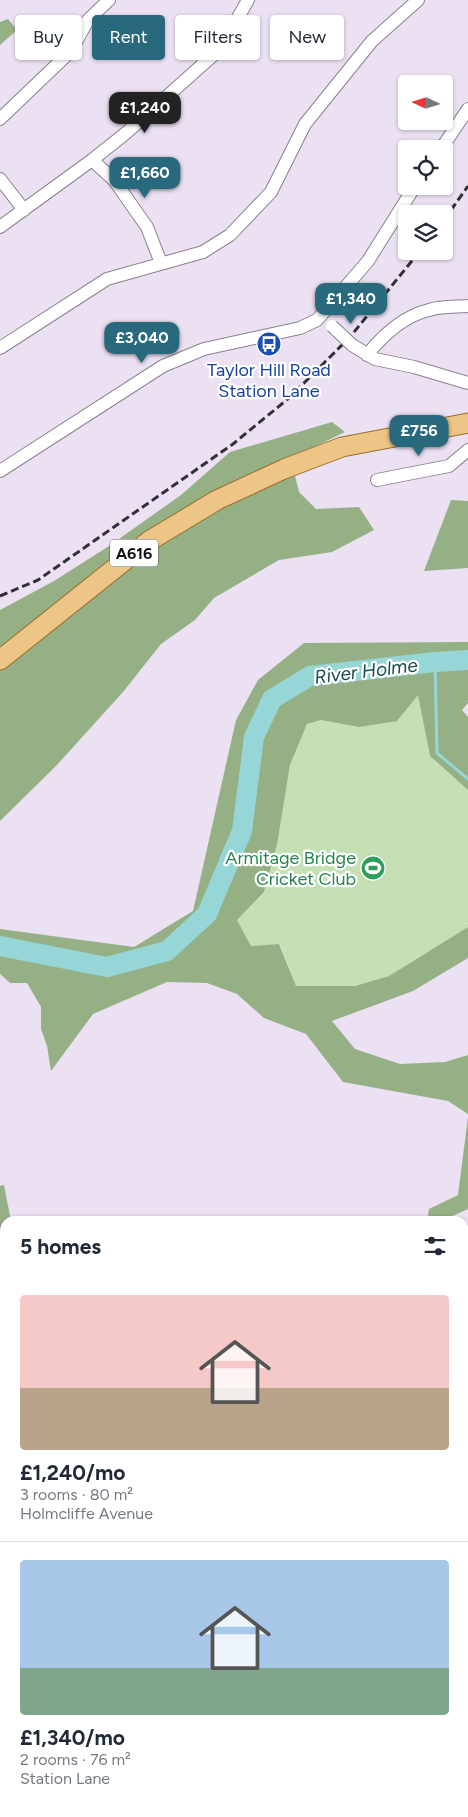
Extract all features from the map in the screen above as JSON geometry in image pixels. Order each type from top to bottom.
[{"type":"main road","name":"A616","points":[[0,660],[149,541],[217,500],[300,463],[342,447],[468,423]]},
{"type":"street","points":[[0,119],[71,51],[88,20],[109,0]]},
{"type":"street","points":[[0,227],[126,133],[220,49],[248,0]]},
{"type":"street","points":[[0,348],[107,279],[202,252],[230,235],[271,192],[305,124],[372,41],[418,0]]},
{"type":"street","points":[[447,140],[468,109]]},
{"type":"street","points":[[92,160],[114,180],[147,226],[161,263]]},
{"type":"street","points":[[0,179],[24,210]]},
{"type":"street","points":[[0,472],[163,366],[204,349],[300,328],[317,320],[368,261],[409,195]]},
{"type":"street","points":[[367,355],[386,334],[409,316],[430,309],[468,306]]},
{"type":"street","points":[[317,320],[332,326],[352,345],[375,359],[414,367],[468,383]]},
{"type":"street","points":[[377,480],[449,466],[468,450]]},
{"type":"green space","points":[[8,19],[15,28],[15,32],[0,45],[0,22]]},
{"type":"green space","points":[[332,422],[345,432],[312,448],[295,476],[299,492],[316,509],[359,507],[374,530],[332,552],[279,560],[214,598],[195,620],[161,644],[123,692],[56,766],[0,821],[0,610],[54,581],[109,546],[181,495],[230,452]]},
{"type":"green space","points":[[451,500],[468,501],[468,568],[424,571]]},
{"type":"green space","points":[[468,642],[468,703],[462,710],[468,717],[468,790],[430,756],[418,695],[397,721],[359,727],[321,720],[307,724],[290,765],[277,845],[264,892],[237,920],[251,946],[279,944],[296,986],[355,986],[389,976],[468,927],[468,958],[413,991],[332,1021],[355,1049],[400,1064],[445,1062],[468,1055],[468,1114],[448,1101],[343,1082],[306,1034],[264,1018],[237,994],[207,983],[167,982],[93,1014],[51,1071],[47,1046],[41,1029],[41,1007],[27,983],[10,983],[0,974],[0,929],[134,947],[193,911],[236,720],[258,680],[304,643]]},
{"type":"green space","name":"Armitage Bridge Cricket Club","points":[[418,695],[430,756],[468,790],[468,927],[389,976],[355,986],[296,986],[280,944],[251,946],[237,920],[264,892],[277,845],[290,765],[307,724],[321,720],[359,727]]},
{"type":"green space","points":[[468,1117],[468,1209],[452,1216],[428,1216],[429,1209],[458,1195]]},
{"type":"green space","points":[[4,1185],[10,1216],[0,1216],[0,1186]]},
{"type":"waterway","name":"River Holme","points":[[0,946],[107,967],[167,951],[207,914],[242,831],[254,737],[272,699],[310,676],[468,660]]},
{"type":"waterway","points":[[435,662],[437,753],[468,779]]},
{"type":"railway","points":[[453,207],[468,186]]},
{"type":"railway","points":[[0,596],[38,580],[233,444],[289,398],[350,337],[413,260]]},
{"type":"place","name":"Taylor Hill Road Station Lane","points":[[269,344]]},
{"type":"place","name":"Armitage Bridge Cricket Club","points":[[373,868]]}]
